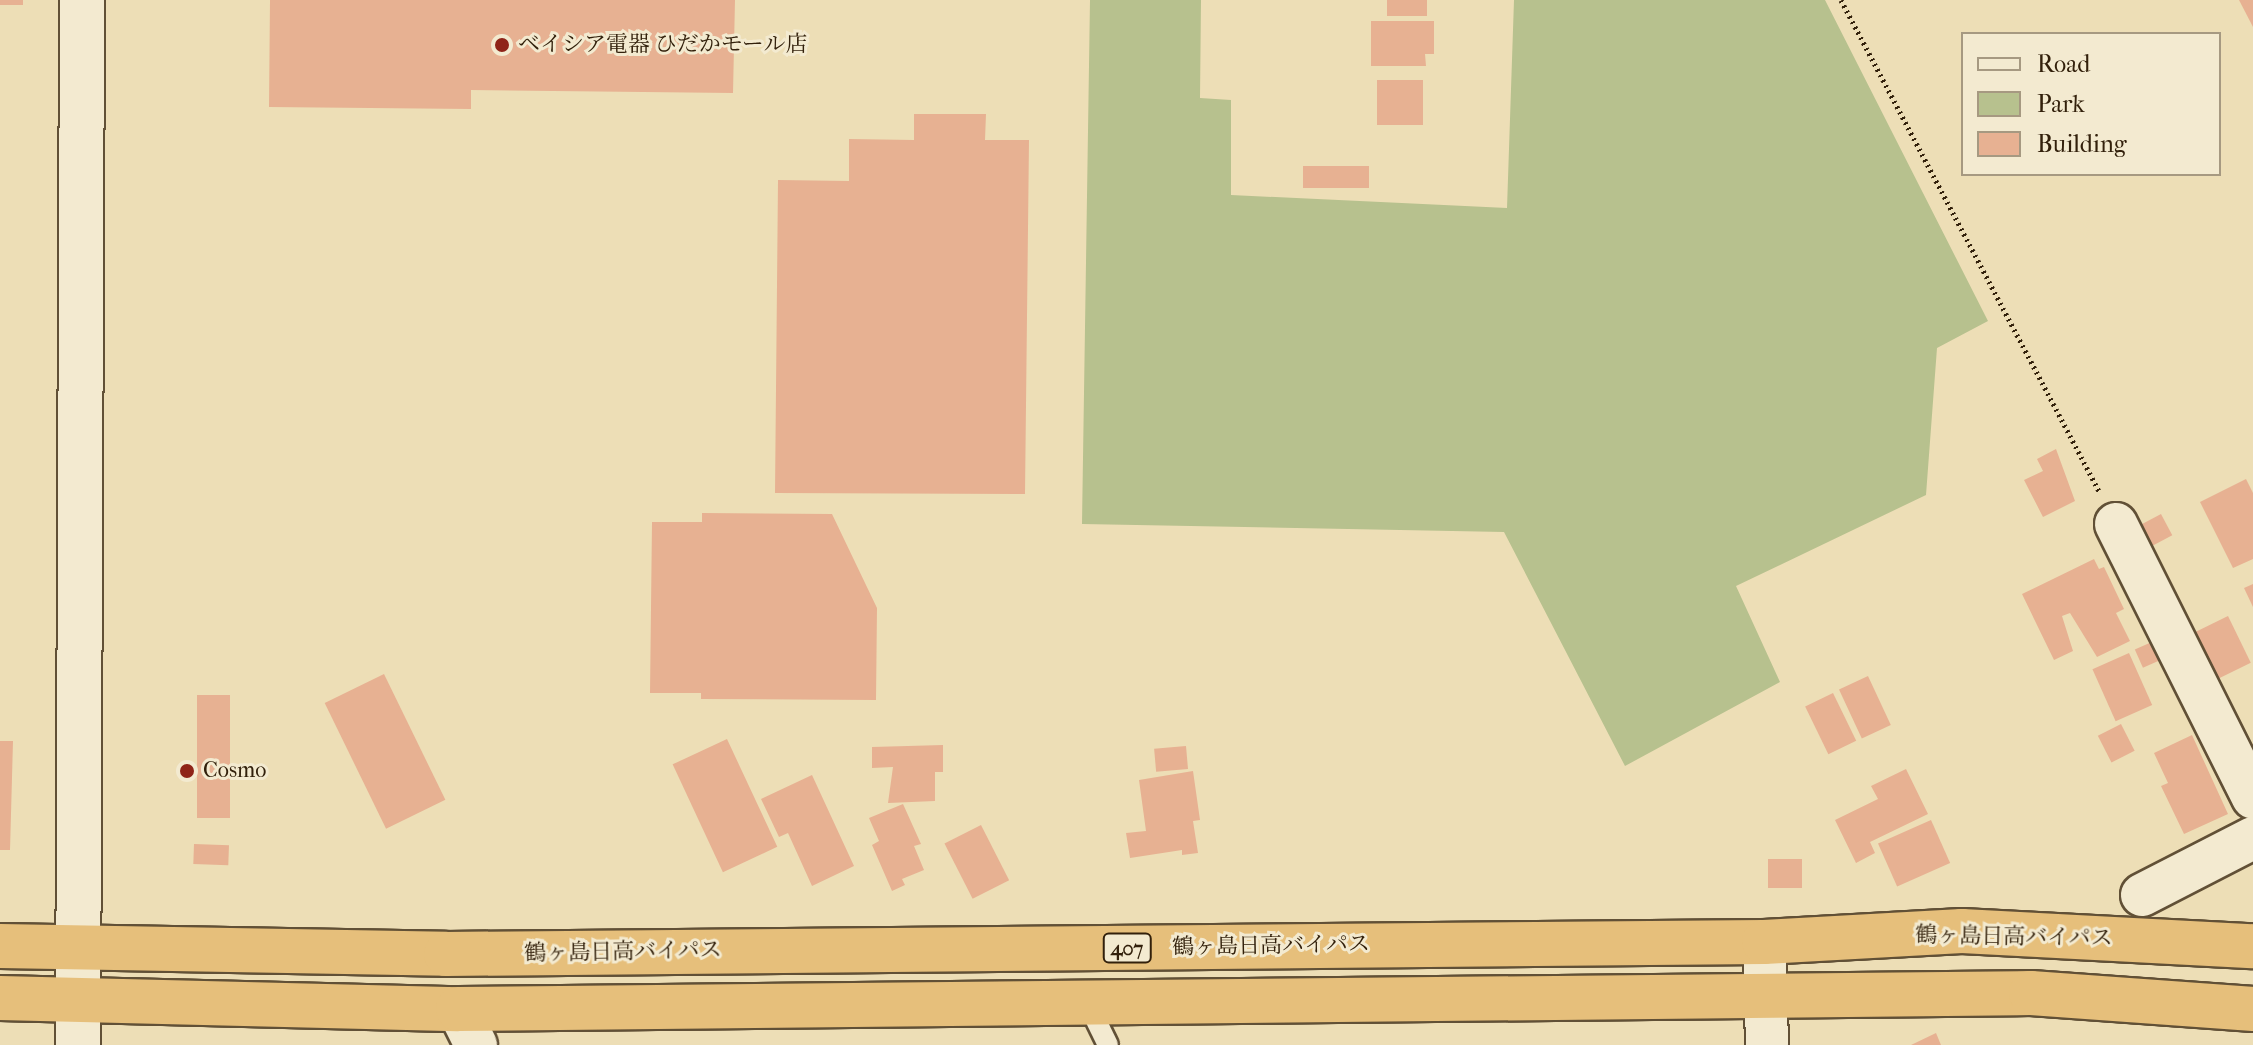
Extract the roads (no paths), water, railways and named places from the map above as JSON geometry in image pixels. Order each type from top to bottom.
[{"type":"highway","name":"鶴ヶ島日高バイパス","points":[[0,946],[446,954],[1764,942],[1962,931],[2253,946]]},
{"type":"highway","points":[[0,998],[467,1027],[1089,1006],[2031,993],[2253,1009]]},
{"type":"street","points":[[78,1045],[82,0]]},
{"type":"street","points":[[2116,524],[2253,798]]},
{"type":"street","points":[[2142,895],[2253,838]]},
{"type":"street","points":[[1764,942],[1767,1045]]},
{"type":"lane","points":[[1089,1006],[1108,1045]]},
{"type":"place","name":"ベイシア電器 ひだかモール店","points":[[502,45]]},
{"type":"place","name":"Cosmo","points":[[187,771]]}]
